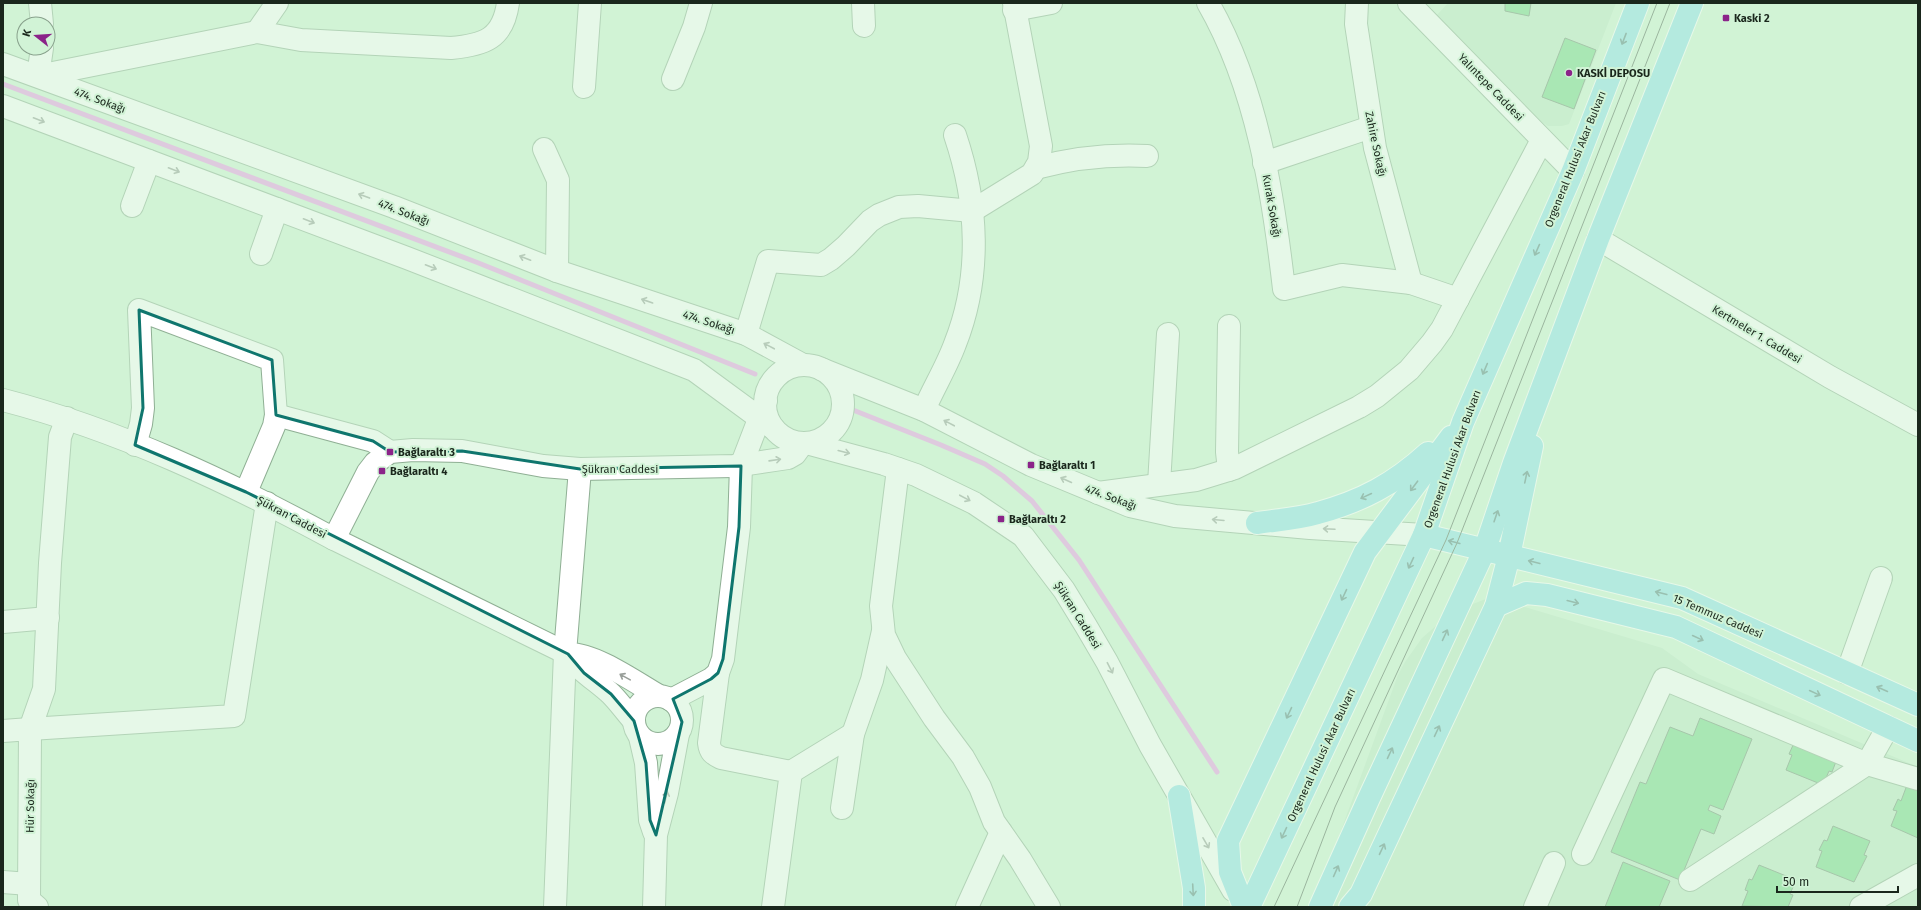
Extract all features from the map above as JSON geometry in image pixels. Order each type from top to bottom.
[{"type":"main road","name":"Orgeneral Hulusi Akar Bulvarı","points":[[1249,907],[1424,534],[1463,422],[1573,171],[1638,3]]},
{"type":"main road","points":[[1320,907],[1485,550],[1514,463],[1598,239],[1692,3]]},
{"type":"main road","points":[[1357,903],[1496,606],[1510,556],[1546,379]]},
{"type":"main road","points":[[1257,523],[1316,514],[1366,497],[1407,472],[1463,422]]},
{"type":"main road","points":[[1244,907],[1230,872],[1228,841],[1365,552],[1463,422]]},
{"type":"main road","name":"15 Temmuz Caddesi","points":[[1424,534],[1682,598],[1918,705]]},
{"type":"main road","points":[[1496,606],[1526,593],[1547,595],[1676,627],[1918,741]]},
{"type":"main road","points":[[1179,796],[1194,888],[1194,907]]},
{"type":"street","points":[[40,3],[41,16]]},
{"type":"street","points":[[257,32],[277,3]]},
{"type":"street","points":[[41,56],[38,76],[257,32],[301,40],[435,48],[467,47],[482,42],[496,32],[506,18],[508,3]]},
{"type":"street","points":[[584,87],[590,3]]},
{"type":"street","points":[[673,79],[685,53],[701,3]]},
{"type":"street","points":[[863,3],[864,26]]},
{"type":"street","points":[[746,334],[768,261],[821,265],[831,259],[870,221],[879,215],[899,207],[918,206],[972,211],[1032,174],[1041,154],[1014,6],[1051,3]]},
{"type":"street","name":"Kurak Sokağı","points":[[1208,3],[1227,41],[1246,91],[1264,163],[1279,247],[1284,290],[1342,276],[1411,283]]},
{"type":"street","name":"Zahire Sokağı","points":[[1357,3],[1356,24],[1375,148],[1411,283]]},
{"type":"street","name":"Yalıntepe Caddesi","points":[[1415,5],[1573,171]]},
{"type":"street","name":"474. Sokağı","points":[[3,64],[394,207],[557,271],[746,334],[812,367],[924,410],[1031,465],[1130,506],[1175,516],[1424,534]]},
{"type":"street","points":[[3,106],[277,209],[694,370],[766,415],[787,439],[804,443],[824,438],[837,425],[843,407],[843,398],[836,381],[812,367],[785,370],[778,376],[772,383],[766,415],[740,466],[739,527],[723,659],[718,673],[709,743],[710,750],[713,755],[721,758],[791,772],[853,734]]},
{"type":"street","points":[[1264,163],[1372,127]]},
{"type":"street","points":[[924,410],[945,368],[964,317],[973,268],[974,243],[972,211],[967,176],[955,135]]},
{"type":"street","points":[[1097,493],[1196,480],[1229,470],[1360,407],[1388,388],[1409,370],[1432,343],[1458,300],[1542,140]]},
{"type":"street","points":[[544,149],[558,180],[557,271]]},
{"type":"street","points":[[1036,168],[1095,156],[1147,156]]},
{"type":"street","points":[[132,206],[149,161]]},
{"type":"street","points":[[261,254],[277,209]]},
{"type":"street","name":"Kertmeler 1. Caddesi","points":[[1598,239],[1830,377],[1918,425]]},
{"type":"street","points":[[1411,283],[1458,300]]},
{"type":"street","points":[[135,445],[141,424],[143,408],[139,310],[272,360],[276,415],[274,426],[246,492]]},
{"type":"street","points":[[1229,326],[1227,452],[1229,470]]},
{"type":"street","points":[[1159,484],[1168,334]]},
{"type":"street","name":"Şükran Caddesi","points":[[3,400],[67,418],[135,445],[246,492],[334,539],[368,472],[375,463],[390,452],[412,450],[462,451],[543,466],[580,469],[659,469],[740,466],[788,458],[795,454],[804,443],[898,468],[945,488],[974,503],[1001,519],[1024,536],[1060,585],[1086,626],[1179,796],[1244,907]]},
{"type":"street","points":[[276,415],[373,441],[390,452]]},
{"type":"street","name":"Hür Sokağı","points":[[37,907],[29,900],[30,729],[44,689],[60,437],[67,418]]},
{"type":"street","points":[[842,808],[853,734],[872,680],[882,631],[881,606],[898,468]]},
{"type":"street","points":[[555,907],[566,653],[580,469]]},
{"type":"street","points":[[3,732],[234,716],[267,503]]},
{"type":"street","points":[[334,539],[566,653],[578,654],[593,659],[677,706],[682,718],[667,793],[656,834],[654,907]]},
{"type":"street","points":[[1847,673],[1881,578]]},
{"type":"street","points":[[3,622],[48,618]]},
{"type":"street","points":[[882,631],[888,647],[895,658],[972,771],[994,822],[1049,907]]},
{"type":"street","points":[[566,653],[584,673],[611,694],[637,729],[651,744],[668,742],[678,734]]},
{"type":"street","points":[[656,834],[650,820],[646,762],[637,729],[635,712],[642,702],[650,697],[665,698],[711,679],[718,673]]},
{"type":"street","points":[[1583,854],[1664,679],[1867,764],[1918,779]]},
{"type":"street","points":[[1690,880],[1867,764],[1888,727]]},
{"type":"street","points":[[773,907],[791,772]]},
{"type":"street","points":[[968,907],[1001,832]]},
{"type":"street","points":[[1535,907],[1554,863]]},
{"type":"street","points":[[1861,907],[1918,875]]},
{"type":"street","points":[[3,882],[29,884]]},
{"type":"highlighted area","points":[[139,310],[272,360],[276,415],[373,441],[390,452],[462,451],[580,469],[741,466],[739,527],[723,659],[718,673],[711,679],[673,699],[682,722],[656,835],[650,820],[646,763],[634,721],[611,694],[584,673],[568,654],[246,492],[135,445],[143,408]]},
{"type":"shaded area","points":[[1448,3],[1616,3],[1569,124],[1562,126],[1548,126],[1536,118],[1437,15]]},
{"type":"shaded area","points":[[1491,597],[1662,648],[1698,674],[1918,767],[1918,907],[1313,907],[1398,675],[1405,662],[1422,638],[1445,618],[1460,609]]},
{"type":"building","points":[[1505,3],[1531,3],[1529,16],[1505,11]]},
{"type":"building","name":"KASKİ DEPOSU","points":[[1565,38],[1596,50],[1574,109],[1542,97]]},
{"type":"building","points":[[1700,718],[1752,739],[1723,810],[1710,805],[1708,810],[1721,816],[1714,834],[1701,829],[1680,880],[1611,852],[1640,782],[1646,784],[1670,727],[1693,736]]},
{"type":"building","points":[[1794,743],[1837,759],[1832,772],[1829,771],[1823,785],[1786,770],[1792,755],[1789,754]]},
{"type":"building","points":[[1907,785],[1918,790],[1918,838],[1891,826],[1897,811],[1893,810],[1898,799],[1901,801]]},
{"type":"building","points":[[1833,826],[1870,841],[1864,855],[1867,856],[1854,882],[1816,867],[1822,851],[1819,850],[1824,840],[1827,841]]},
{"type":"building","points":[[1623,862],[1670,881],[1659,907],[1605,907]]},
{"type":"building","points":[[1759,865],[1796,880],[1790,894],[1793,895],[1788,907],[1742,906],[1748,891],[1745,890],[1749,879],[1752,880]]},
{"type":"waterway","points":[[3,84],[476,262],[755,374]]},
{"type":"waterway","points":[[853,410],[985,464],[1003,476],[1032,501],[1079,560],[1217,772]]},
{"type":"tram line","points":[[1274,907],[1446,540],[1657,3]]},
{"type":"tram line","points":[[1297,907],[1335,807],[1457,543],[1670,3]]},
{"type":"place","name":"Kaski 2","points":[[1726,18]]},
{"type":"place","name":"KASKİ DEPOSU","points":[[1569,73]]},
{"type":"place","name":"Bağlaraltı 3","points":[[390,452]]},
{"type":"place","name":"Bağlaraltı 1","points":[[1031,465]]},
{"type":"place","name":"Bağlaraltı 4","points":[[382,471]]},
{"type":"place","name":"Bağlaraltı 2","points":[[1001,519]]}]
